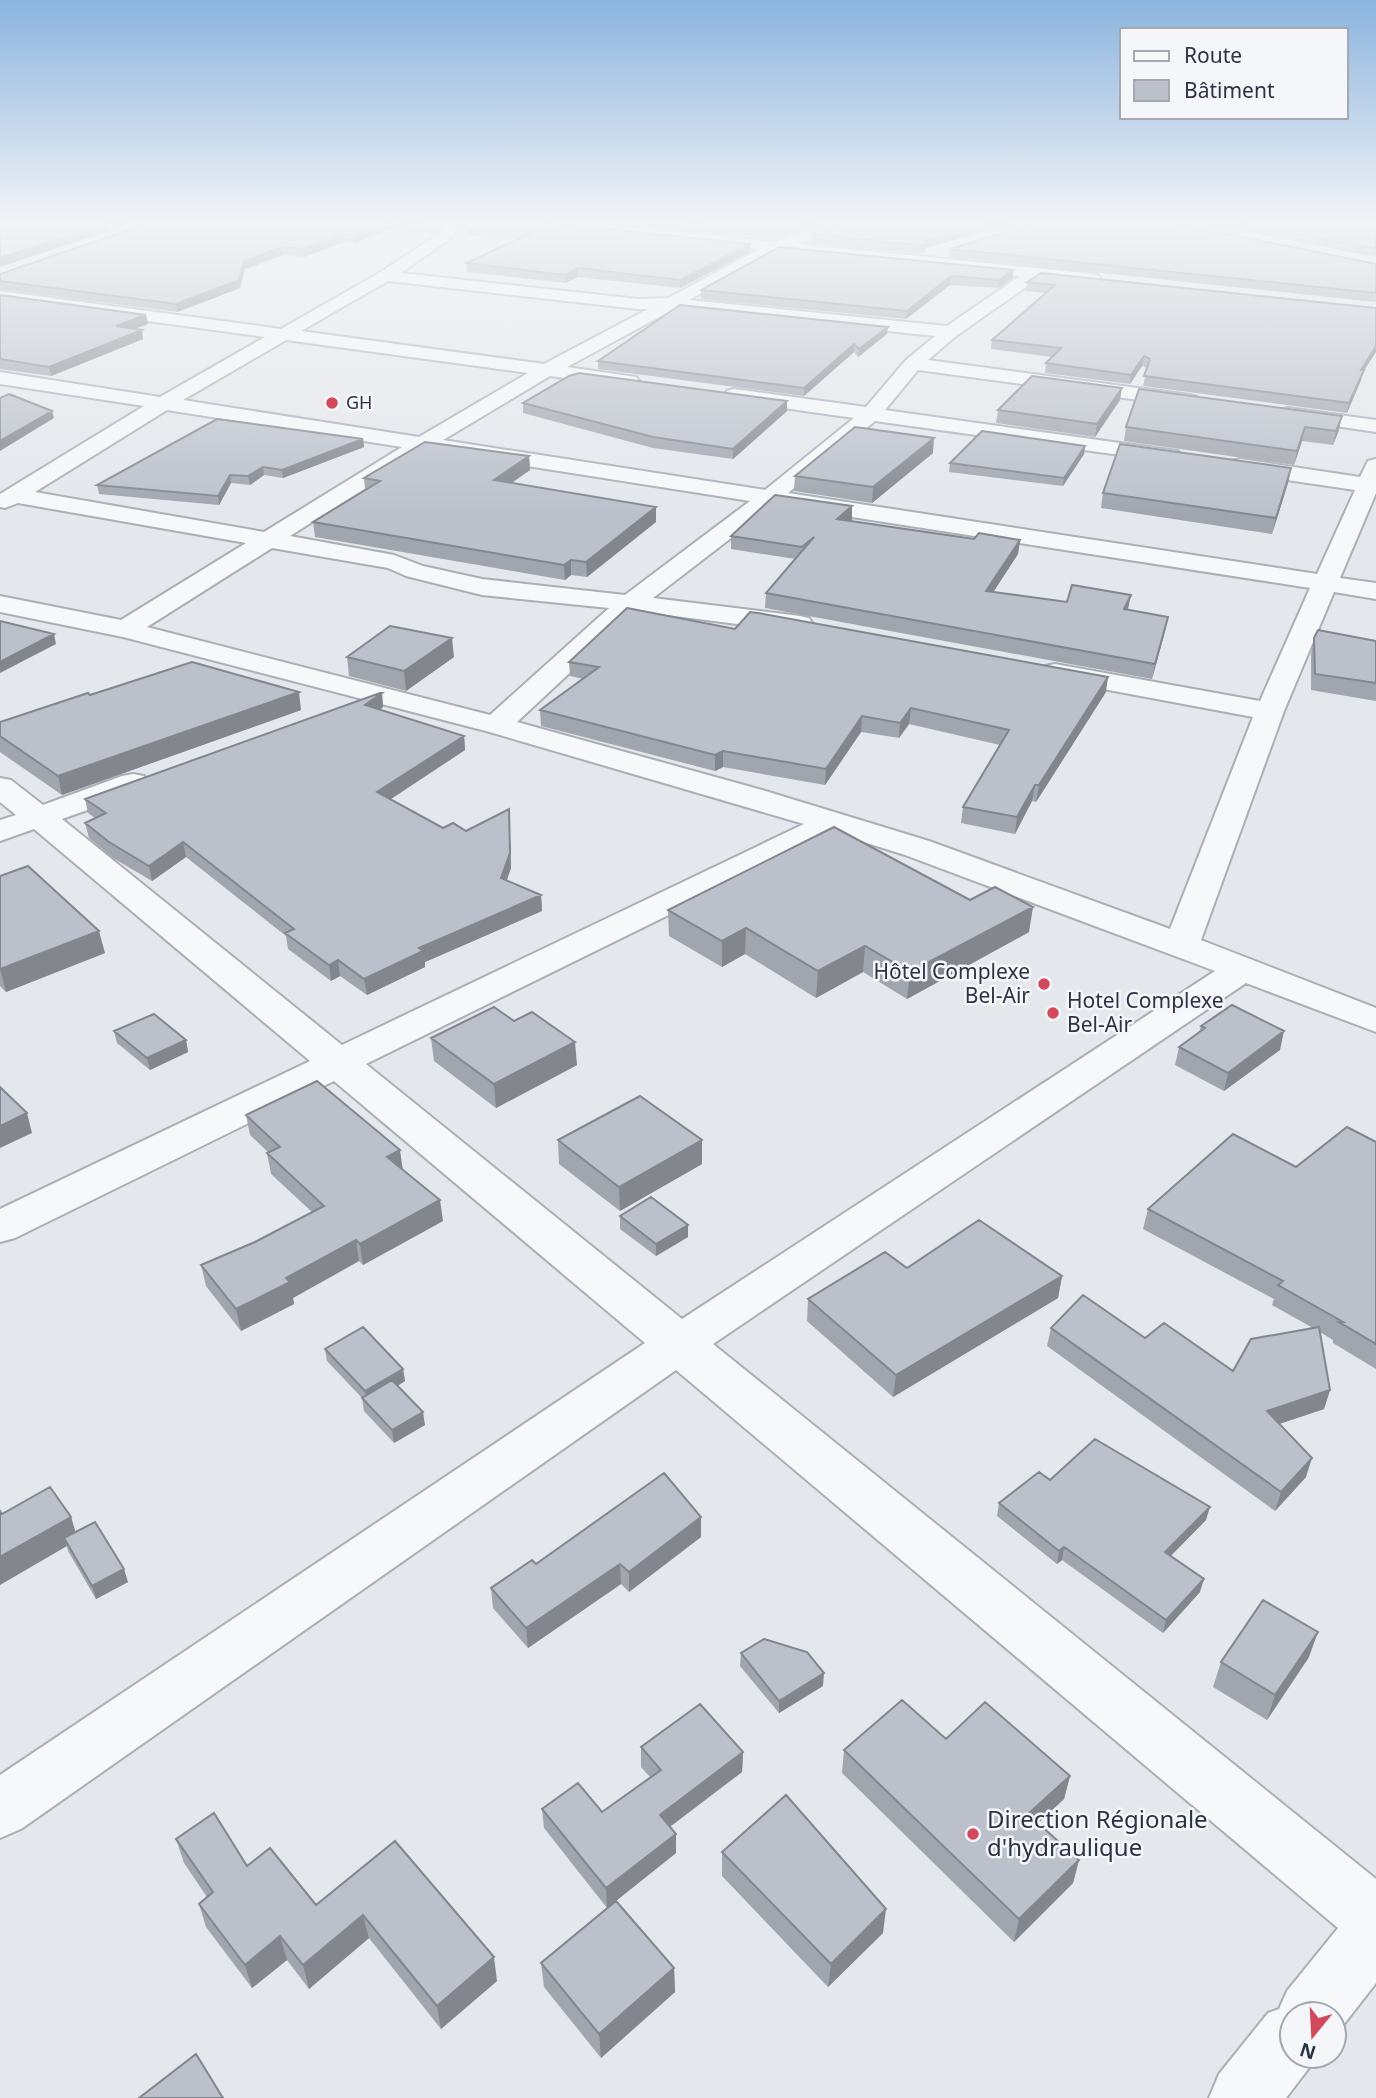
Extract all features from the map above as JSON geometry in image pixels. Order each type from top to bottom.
[{"type":"street","points":[[170,320],[655,384]]},
{"type":"street","points":[[7,499],[162,404],[311,320]]},
{"type":"street","points":[[125,629],[423,443],[638,320]]},
{"type":"street","points":[[833,320],[950,332]]},
{"type":"street","points":[[496,724],[630,603],[768,498],[871,414],[914,364],[968,320]]},
{"type":"street","points":[[914,364],[1213,404]]},
{"type":"street","points":[[0,377],[1376,591]]},
{"type":"street","points":[[709,392],[1188,459]]},
{"type":"street","points":[[1267,412],[1376,426]]},
{"type":"street","points":[[1181,945],[1270,711],[1373,479],[1216,463]]},
{"type":"street","points":[[7,499],[267,539],[394,562],[415,571],[482,587],[758,617],[825,629]]},
{"type":"street","points":[[0,604],[125,629],[496,724],[833,822],[917,848],[1181,945],[1376,1021]]},
{"type":"street","points":[[1027,666],[1270,711]]},
{"type":"street","points":[[326,713],[378,695]]},
{"type":"street","points":[[20,824],[156,774]]},
{"type":"street","points":[[0,788],[20,824],[338,1063],[1376,1919]]},
{"type":"street","points":[[0,1227],[833,822]]},
{"type":"street","points":[[0,1809],[679,1344],[1242,969]]},
{"type":"street","points":[[1321,2000],[1376,1932]]},
{"type":"street","points":[[1243,2098],[1278,2054]]},
{"type":"building","points":[[0,320],[133,320],[116,326],[142,330],[49,367],[0,359]]},
{"type":"building","points":[[658,320],[821,320],[888,327],[859,349],[854,344],[804,388],[598,361]]},
{"type":"building","points":[[1015,320],[1376,320],[1376,346],[1361,370],[1364,370],[1349,403],[1144,376],[1150,359],[1144,356],[1131,375],[1046,363],[1061,348],[992,340]]},
{"type":"building","points":[[579,373],[787,401],[733,449],[653,437],[523,403]]},
{"type":"building","points":[[1032,376],[1122,388],[1097,424],[998,410]]},
{"type":"building","points":[[1139,389],[1342,416],[1336,431],[1305,427],[1297,451],[1126,427]]},
{"type":"building","points":[[9,394],[52,411],[0,441],[0,398]]},
{"type":"building","points":[[217,419],[363,439],[282,470],[263,467],[248,476],[230,475],[218,496],[97,485]]},
{"type":"building","points":[[855,427],[934,438],[873,487],[795,476]]},
{"type":"building","points":[[982,431],[1085,446],[1064,478],[950,463]]},
{"type":"building","points":[[425,442],[529,456],[494,480],[656,507],[586,562],[571,560],[564,565],[313,522],[380,481],[364,478]]},
{"type":"building","points":[[1120,444],[1291,468],[1276,518],[1103,493]]},
{"type":"building","points":[[775,495],[852,506],[837,519],[974,539],[979,533],[1020,540],[986,591],[1067,602],[1072,585],[1131,595],[1124,609],[1168,617],[1155,664],[766,593],[814,537],[802,547],[731,536]]},
{"type":"building","points":[[627,608],[735,629],[750,612],[758,613],[1108,677],[1039,785],[1035,785],[1017,817],[963,807],[1009,730],[911,708],[900,723],[862,716],[826,769],[723,751],[715,755],[540,710],[599,667],[569,662]]},
{"type":"building","points":[[0,621],[54,634],[0,662]]},
{"type":"building","points":[[390,626],[452,638],[404,671],[347,657]]},
{"type":"building","points":[[1318,630],[1376,641],[1376,683],[1315,674],[1314,638]]},
{"type":"building","points":[[192,662],[299,692],[58,776],[0,736],[0,722]]},
{"type":"building","points":[[380,693],[365,705],[464,736],[377,792],[443,828],[453,823],[466,831],[509,809],[510,853],[501,878],[541,895],[419,948],[423,951],[364,979],[338,960],[329,965],[285,933],[294,929],[183,842],[149,866],[109,842],[85,823],[106,813],[85,799]]},
{"type":"building","points":[[834,827],[970,900],[995,887],[1033,907],[910,972],[865,946],[818,971],[746,928],[722,941],[668,910]]},
{"type":"building","points":[[28,866],[99,931],[0,969],[0,876]]},
{"type":"building","points":[[1232,1005],[1284,1031],[1228,1073],[1179,1047],[1205,1028],[1201,1026]]},
{"type":"building","points":[[494,1007],[514,1021],[532,1012],[575,1042],[494,1084],[431,1038]]},
{"type":"building","points":[[154,1014],[186,1040],[147,1058],[114,1031]]},
{"type":"building","points":[[317,1081],[400,1150],[387,1157],[440,1200],[360,1244],[356,1240],[286,1278],[290,1282],[236,1309],[201,1265],[255,1242],[324,1206],[267,1153],[280,1147],[246,1115]]},
{"type":"building","points":[[0,1087],[27,1113],[0,1126]]},
{"type":"building","points":[[640,1096],[702,1140],[619,1187],[558,1140]]},
{"type":"building","points":[[1347,1127],[1376,1142],[1376,1344],[1278,1285],[1283,1281],[1148,1209],[1233,1134],[1296,1167]]},
{"type":"building","points":[[651,1197],[688,1225],[656,1244],[620,1216]]},
{"type":"building","points":[[979,1220],[1062,1276],[896,1375],[808,1299],[885,1252],[907,1268]]},
{"type":"building","points":[[1083,1295],[1145,1338],[1164,1323],[1233,1371],[1251,1339],[1319,1327],[1330,1390],[1267,1411],[1312,1458],[1281,1492],[1051,1328]]},
{"type":"building","points":[[363,1327],[403,1369],[365,1391],[325,1349]]},
{"type":"building","points":[[392,1380],[423,1412],[392,1430],[362,1398]]},
{"type":"building","points":[[1095,1439],[1210,1507],[1165,1552],[1204,1579],[1166,1620],[1064,1547],[1059,1551],[999,1503],[1039,1472],[1050,1480]]},
{"type":"building","points":[[664,1473],[701,1517],[629,1572],[620,1564],[526,1628],[491,1588],[532,1560],[536,1564]]},
{"type":"building","points":[[50,1487],[71,1517],[0,1557],[0,1511],[2,1514]]},
{"type":"building","points":[[95,1522],[124,1569],[92,1586],[64,1538]]},
{"type":"building","points":[[1263,1600],[1318,1632],[1275,1695],[1221,1662]]},
{"type":"building","points":[[764,1639],[807,1652],[824,1673],[779,1701],[741,1653]]},
{"type":"building","points":[[902,1700],[946,1739],[985,1702],[1070,1776],[1028,1814],[1079,1860],[1019,1919],[844,1750]]},
{"type":"building","points":[[700,1704],[743,1752],[660,1815],[676,1834],[606,1888],[542,1809],[578,1783],[602,1812],[661,1770],[641,1747]]},
{"type":"building","points":[[786,1795],[886,1909],[831,1964],[722,1852]]},
{"type":"building","points":[[214,1813],[247,1866],[270,1848],[316,1905],[395,1841],[494,1957],[437,2006],[363,1915],[303,1965],[280,1936],[245,1965],[199,1904],[213,1892],[176,1839]]},
{"type":"building","points":[[616,1901],[674,1968],[599,2034],[541,1963]]},
{"type":"building","points":[[196,2054],[223,2098],[139,2098]]},
{"type":"place","name":"GH","points":[[332,403]]},
{"type":"place","name":"Hôtel Complexe Bel-Air","points":[[1044,984]]},
{"type":"place","name":"Hotel Complexe Bel-Air","points":[[1053,1013]]},
{"type":"place","name":"Direction Régionale d'hydraulique","points":[[973,1834]]}]
